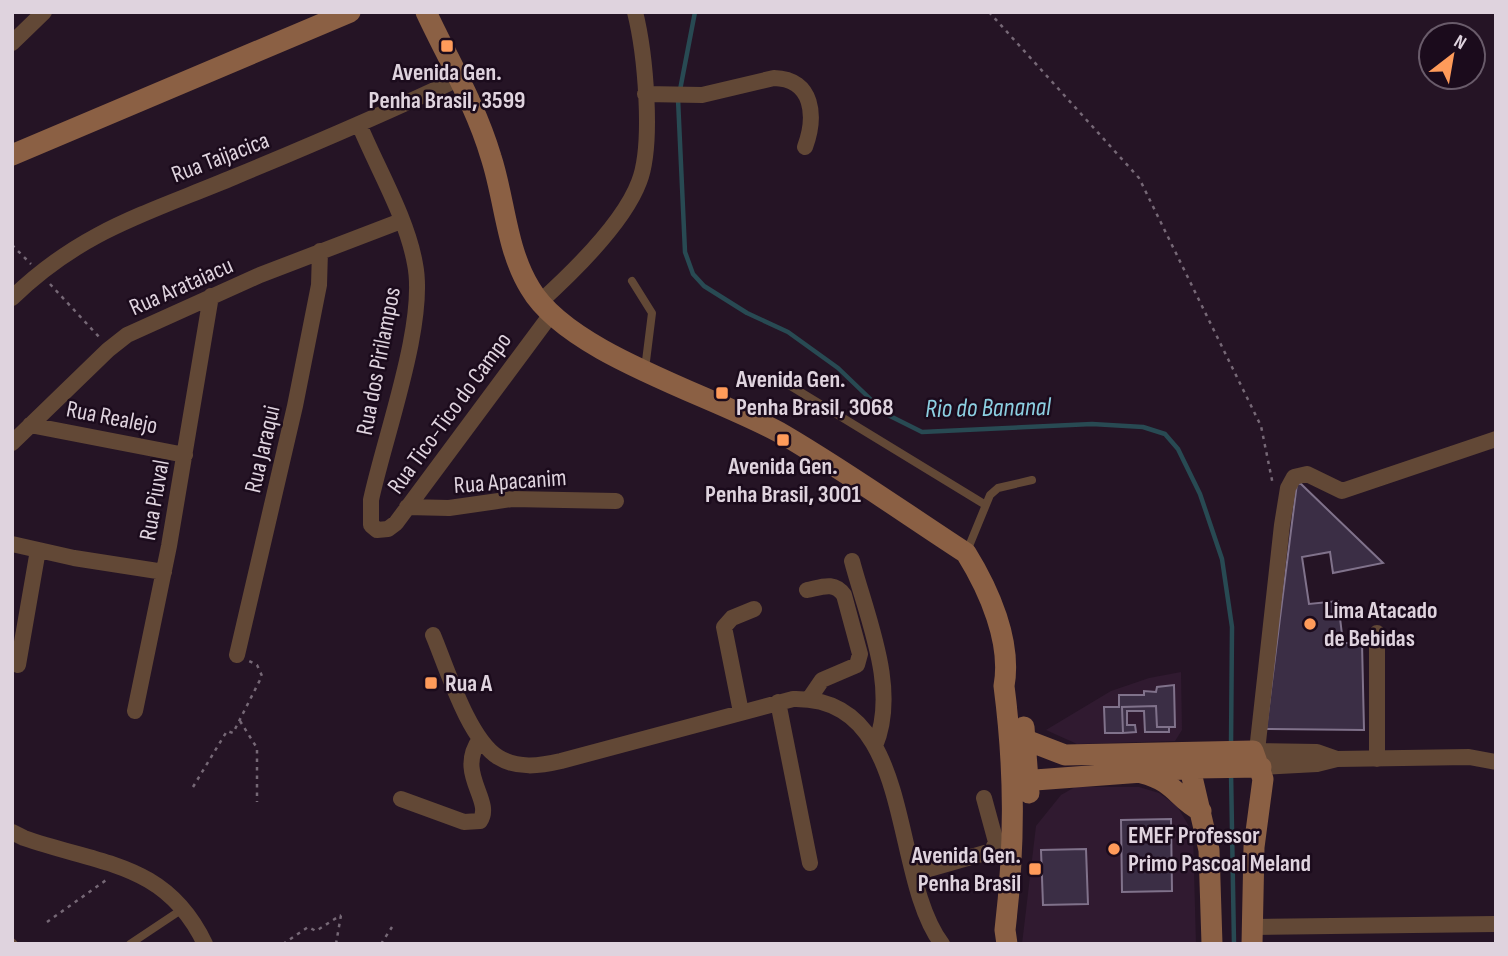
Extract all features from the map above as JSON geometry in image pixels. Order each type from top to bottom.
[{"type":"main road","points":[[12,155],[350,12]]},
{"type":"main road","points":[[425,12],[491,155],[516,257],[531,290],[546,307],[589,340],[645,372],[719,402],[784,435],[966,553],[993,604],[1007,672],[1014,684],[1022,718],[1019,740],[1021,774],[1028,809],[1014,932],[1007,943]]},
{"type":"main road","points":[[1007,672],[1004,686],[1019,740]]},
{"type":"main road","points":[[1022,718],[1081,764]]},
{"type":"main road","points":[[1019,740],[1065,755],[1081,764],[1133,772],[1170,784],[1192,807],[1202,811]]},
{"type":"main road","points":[[1212,944],[1209,850],[1192,777],[1202,759],[1220,757]]},
{"type":"main road","points":[[1021,774],[1043,779],[1081,764],[1220,757],[1254,758],[1264,779],[1254,847],[1252,935]]},
{"type":"main road","points":[[1028,809],[1081,764]]},
{"type":"main road","points":[[1133,772],[1196,768]]},
{"type":"main road","points":[[1007,943],[1005,930],[1021,774]]},
{"type":"street","points":[[12,43],[44,12]]},
{"type":"street","name":"Rua Tico-Tico do Campo","points":[[377,530],[388,529],[396,523],[546,307],[594,247],[639,183],[652,94],[635,12]]},
{"type":"street","points":[[652,94],[702,95],[774,78],[796,82],[805,92],[812,116],[805,147]]},
{"type":"street","name":"Rua Taijacica","points":[[12,298],[38,273],[81,243],[133,217],[359,124],[458,79]]},
{"type":"street","name":"Rua dos Pirilampos","points":[[359,124],[401,221],[416,266],[416,295],[400,381],[371,500],[369,516],[371,525],[377,530]]},
{"type":"street","name":"Rua Arataiacu","points":[[12,443],[108,349],[142,327],[320,251],[401,221]]},
{"type":"street","name":"Rua Jaraqui","points":[[237,655],[295,406],[318,285],[320,251]]},
{"type":"street","name":"Rua Piuval","points":[[135,711],[164,572],[211,296]]},
{"type":"street","name":"Rua Realejo","points":[[30,425],[185,454]]},
{"type":"street","points":[[1496,439],[1342,491],[1307,474],[1294,477],[1288,488],[1282,525],[1254,758],[1317,764],[1377,758],[1469,757],[1496,762]]},
{"type":"street","name":"Rua Apacanim","points":[[407,507],[449,508],[512,499],[616,501]]},
{"type":"street","points":[[12,544],[164,572]]},
{"type":"street","points":[[18,665],[38,550]]},
{"type":"street","points":[[852,562],[874,644],[885,707],[882,729],[875,746]]},
{"type":"street","points":[[807,590],[832,585],[844,595],[860,654],[857,665],[822,680],[809,699]]},
{"type":"street","points":[[741,712],[724,627],[732,618],[754,609]]},
{"type":"street","points":[[1377,633],[1377,758]]},
{"type":"street","points":[[433,635],[480,739],[500,759],[521,765],[544,765],[778,702],[809,699],[844,712],[875,746],[927,918],[942,944]]},
{"type":"street","points":[[778,702],[810,863]]},
{"type":"street","points":[[401,799],[464,822],[480,821],[483,811],[470,767],[470,756],[480,739]]},
{"type":"street","points":[[1469,757],[1496,749]]},
{"type":"street","points":[[915,873],[992,851],[996,842],[984,798]]},
{"type":"street","points":[[12,832],[53,849],[156,882],[184,908],[205,944]]},
{"type":"street","points":[[1252,935],[1496,924]]},
{"type":"lane","points":[[632,281],[652,313],[645,372]]},
{"type":"lane","points":[[784,382],[984,504]]},
{"type":"lane","points":[[966,553],[984,504],[998,488],[1032,480]]},
{"type":"lane","points":[[130,944],[184,908]]},
{"type":"path","points":[[989,12],[1139,178],[1261,426],[1274,488]]},
{"type":"path","points":[[12,245],[108,349]]},
{"type":"path","points":[[193,787],[227,731],[233,733],[262,676],[257,665],[237,655]]},
{"type":"path","points":[[240,720],[257,748],[257,802]]},
{"type":"path","points":[[47,922],[111,877],[116,867]]},
{"type":"path","points":[[283,944],[308,927],[316,931],[341,915],[336,944]]},
{"type":"path","points":[[381,944],[392,927]]},
{"type":"shaded area","points":[[1181,672],[1182,730],[1175,741],[1077,744],[1046,730],[1111,691],[1149,678]]},
{"type":"shaded area","name":"EMEF Professor Primo Pascoal Meland","points":[[1075,787],[1139,787],[1159,793],[1177,806],[1193,833],[1196,944],[1022,944],[1036,826],[1061,795]]},
{"type":"building","name":"Lima Atacado de Bebidas","points":[[1297,483],[1383,563],[1333,573],[1330,552],[1302,557],[1309,604],[1338,601],[1343,643],[1362,643],[1364,730],[1266,729]]},
{"type":"building","points":[[1174,685],[1175,727],[1157,727],[1156,706],[1122,707],[1123,733],[1105,733],[1104,707],[1119,707],[1119,695],[1144,695],[1144,691],[1156,692],[1157,687]]},
{"type":"building","points":[[1156,706],[1157,727],[1169,727],[1169,732],[1145,732],[1144,711],[1127,711],[1127,725],[1135,725],[1136,732],[1123,733],[1122,707]]},
{"type":"building","points":[[1171,819],[1172,891],[1122,892],[1121,820]]},
{"type":"building","points":[[1086,849],[1088,904],[1043,905],[1041,850]]},
{"type":"waterway","name":"Rio do Bananal","points":[[680,90],[695,12]]},
{"type":"waterway","name":"Rio do Bananal","points":[[678,99],[685,252],[693,274],[704,286],[747,313],[788,332],[838,368],[886,414],[922,432],[1092,424],[1143,427],[1165,434],[1178,449],[1200,494],[1222,559],[1232,627],[1231,746]]},
{"type":"waterway","points":[[1231,772],[1234,944]]},
{"type":"place","name":"Avenida Gen. Penha Brasil, 3599","points":[[447,46]]},
{"type":"place","name":"Avenida Gen. Penha Brasil, 3068","points":[[722,393]]},
{"type":"place","name":"Avenida Gen. Penha Brasil, 3001","points":[[783,440]]},
{"type":"place","name":"Lima Atacado de Bebidas","points":[[1310,624]]},
{"type":"place","name":"Rua A","points":[[431,683]]},
{"type":"place","name":"EMEF Professor Primo Pascoal Meland","points":[[1114,849]]},
{"type":"place","name":"Avenida Gen. Penha Brasil","points":[[1035,869]]}]
